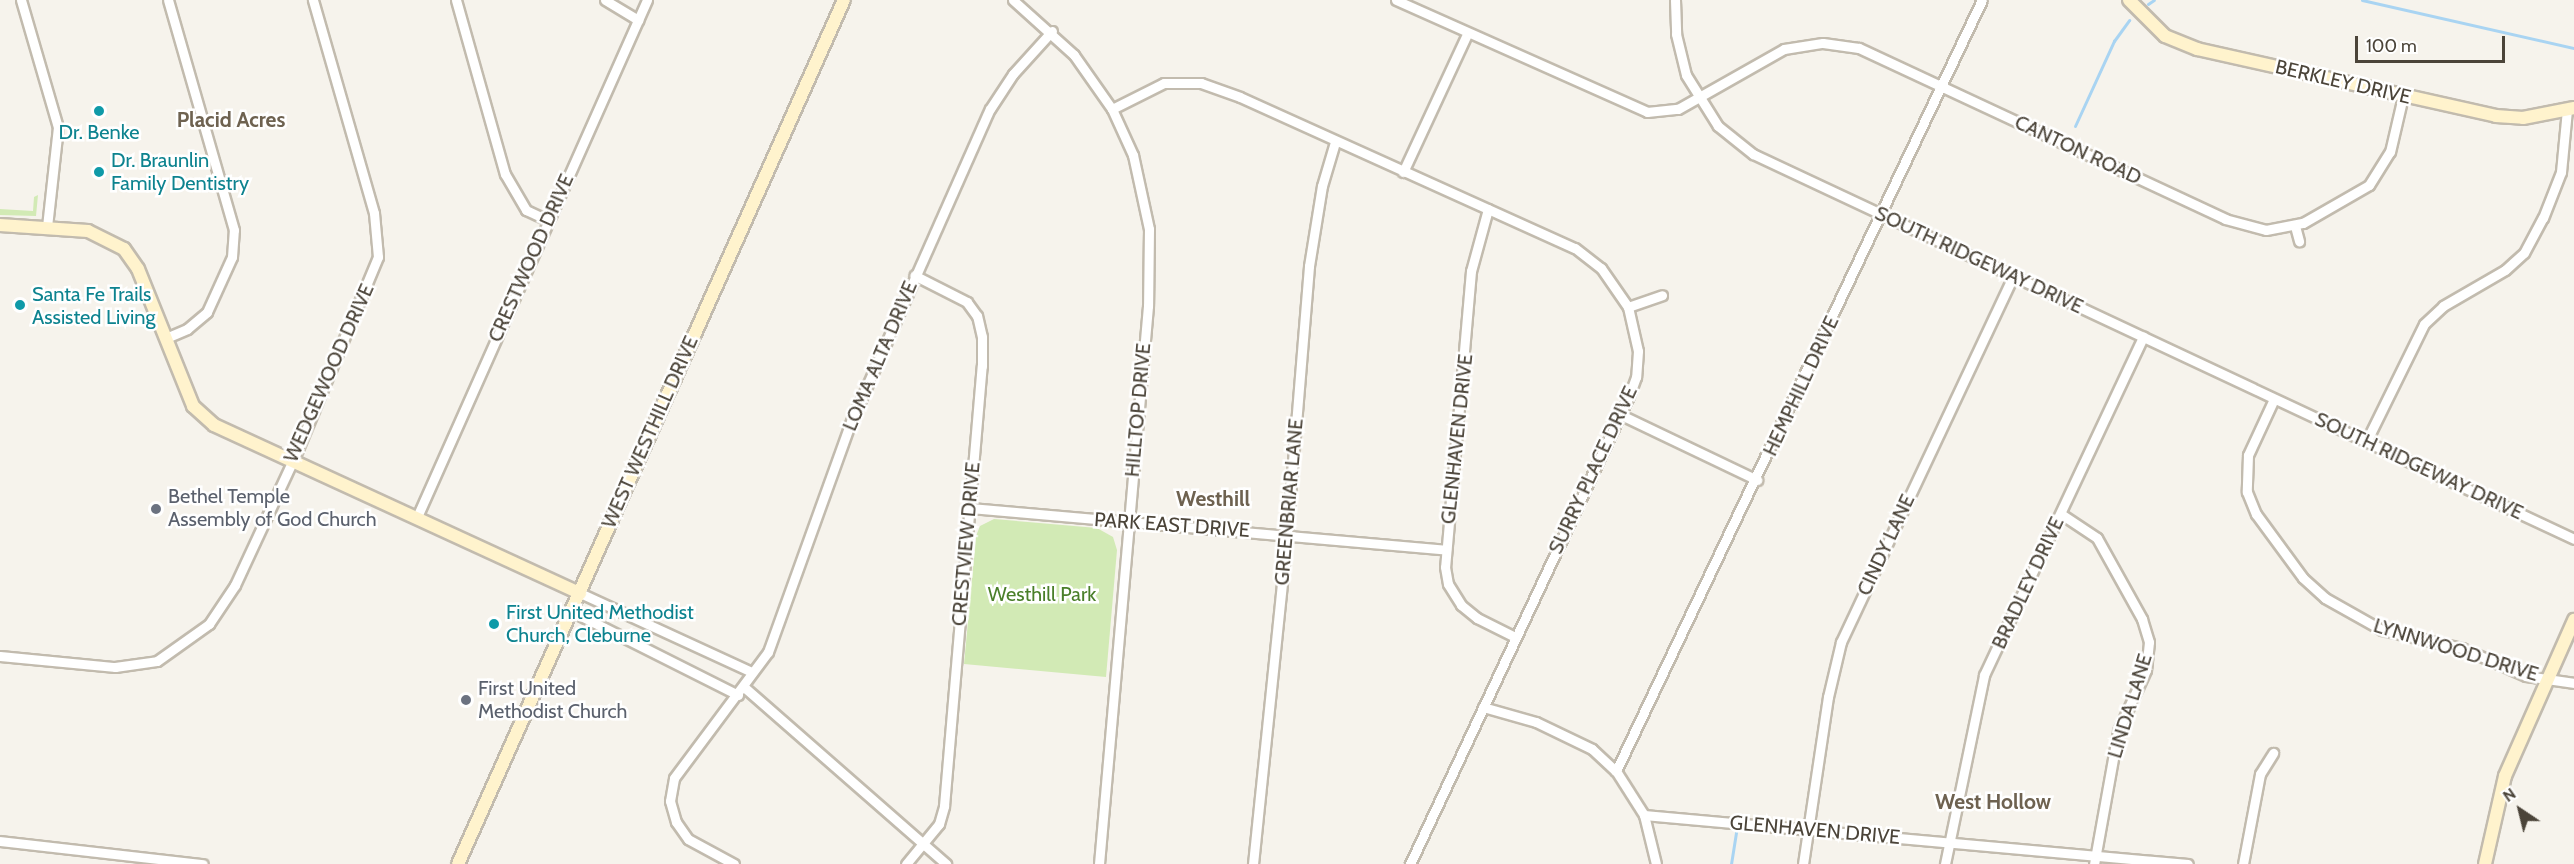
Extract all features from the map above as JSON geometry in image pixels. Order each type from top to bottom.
[{"type":"street","points":[[21,0],[58,127],[47,227]]},
{"type":"street","points":[[165,338],[187,329],[207,312],[232,257],[234,230],[168,0]]},
{"type":"street","name":"WEDGEWOOD DRIVE","points":[[0,656],[115,667],[157,661],[193,637],[228,600],[371,279],[379,243],[313,0]]},
{"type":"street","points":[[456,0],[504,174],[526,210],[546,220]]},
{"type":"street","points":[[605,0],[638,21]]},
{"type":"street","name":"CRESTWOOD DRIVE","points":[[417,517],[546,220],[647,0]]},
{"type":"street","name":"WEST WESTHILL DRIVE","points":[[458,864],[844,0]]},
{"type":"street","name":"HILLTOP DRIVE","points":[[1013,0],[1052,31],[1097,84],[1112,109],[1132,155],[1149,230],[1148,306],[1099,864]]},
{"type":"street","points":[[1396,0],[1467,34],[1647,112],[1678,109],[1698,99]]},
{"type":"street","name":"SOUTH RIDGEWAY DRIVE","points":[[1675,0],[1680,56],[1698,99],[1718,126],[1753,154],[2574,539]]},
{"type":"street","name":"HEMPHILL DRIVE","points":[[1616,771],[1757,480],[1982,0]]},
{"type":"street","name":"BERKLEY DRIVE","points":[[2129,0],[2148,22],[2180,44],[2499,116],[2523,118],[2571,109]]},
{"type":"street","name":"LOMA ALTA DRIVE","points":[[734,864],[688,839],[676,822],[670,801],[674,778],[768,652],[779,627],[851,422],[914,275],[996,99],[1052,31]]},
{"type":"street","points":[[1403,172],[1467,34]]},
{"type":"street","name":"CANTON ROAD","points":[[1698,99],[1784,49],[1823,43],[1875,53],[2238,224],[2266,230],[2295,226],[2361,193],[2378,175],[2390,152],[2403,96]]},
{"type":"street","name":"SURRY PLACE DRIVE","points":[[1112,109],[1164,82],[1201,83],[1240,97],[1591,258],[1616,286],[1628,307],[1638,351],[1636,377],[1621,415],[1410,864]]},
{"type":"street","points":[[2366,442],[2424,324],[2443,306],[2505,270],[2524,253],[2543,218],[2561,172],[2571,109]]},
{"type":"street","name":"GREENBRIAR LANE","points":[[1253,864],[1287,534],[1309,266],[1322,186],[1335,142]]},
{"type":"street","name":"GLENHAVEN DRIVE","points":[[1488,209],[1471,271],[1446,550],[1448,584],[1461,605],[1477,618],[1515,637]]},
{"type":"street","points":[[0,225],[47,227],[97,233],[124,249],[138,269],[188,396],[203,416],[225,430],[752,672]]},
{"type":"street","points":[[2295,226],[2299,241]]},
{"type":"street","name":"CRESTVIEW DRIVE","points":[[906,864],[939,824],[944,806],[982,337],[977,316],[967,302],[914,275]]},
{"type":"street","name":"CINDY LANE","points":[[1803,864],[1828,697],[1841,642],[2013,277]]},
{"type":"street","points":[[1628,307],[1662,295]]},
{"type":"street","name":"BRADLEY DRIVE","points":[[1945,864],[1977,696],[2144,337]]},
{"type":"street","name":"LYNNWOOD DRIVE","points":[[2274,399],[2248,455],[2247,492],[2256,514],[2303,578],[2325,598],[2382,630],[2462,648],[2526,676],[2574,683]]},
{"type":"street","points":[[1621,415],[1757,480]]},
{"type":"street","name":"PARK EAST DRIVE","points":[[969,508],[1287,534],[1446,550]]},
{"type":"street","name":"LINDA LANE","points":[[2061,514],[2097,538],[2142,619],[2149,642],[2145,670],[2118,731],[2095,861]]},
{"type":"street","points":[[571,611],[738,695]]},
{"type":"street","points":[[2485,864],[2505,776],[2574,620]]},
{"type":"street","points":[[744,687],[946,864]]},
{"type":"street","points":[[1483,707],[1561,731],[1592,748],[1616,771],[1644,815],[1656,864]]},
{"type":"street","points":[[2243,864],[2259,774],[2273,753]]},
{"type":"street","name":"GLENHAVEN DRIVE","points":[[1644,815],[1949,842],[2095,861],[2188,864]]},
{"type":"street","points":[[0,841],[203,864]]},
{"type":"green space","points":[[38,195],[36,216],[0,215],[0,209],[33,211],[34,197]]},
{"type":"green space","name":"Westhill Park","points":[[994,519],[1097,528],[1113,537],[1117,550],[1106,677],[964,664],[976,536],[980,526]]},
{"type":"waterway","points":[[2148,4],[2154,0]]},
{"type":"waterway","points":[[2362,0],[2574,48]]},
{"type":"waterway","points":[[2075,126],[2114,41],[2129,20]]},
{"type":"waterway","points":[[1731,864],[1736,831]]},
{"type":"place","name":"Dr. Benke","points":[[99,111]]},
{"type":"place","name":"Dr. Braunlin Family Dentistry","points":[[99,172]]},
{"type":"place","name":"Santa Fe Trails Assisted Living","points":[[20,305]]},
{"type":"place","name":"Bethel Temple Assembly of God Church","points":[[156,509]]},
{"type":"place","name":"First United Methodist Church, Cleburne","points":[[494,624]]},
{"type":"place","name":"First United Methodist Church","points":[[466,700]]},
{"type":"district","name":"Placid Acres","points":[[231,120]]},
{"type":"district","name":"Westhill","points":[[1213,499]]},
{"type":"district","name":"West Hollow","points":[[1993,802]]}]
